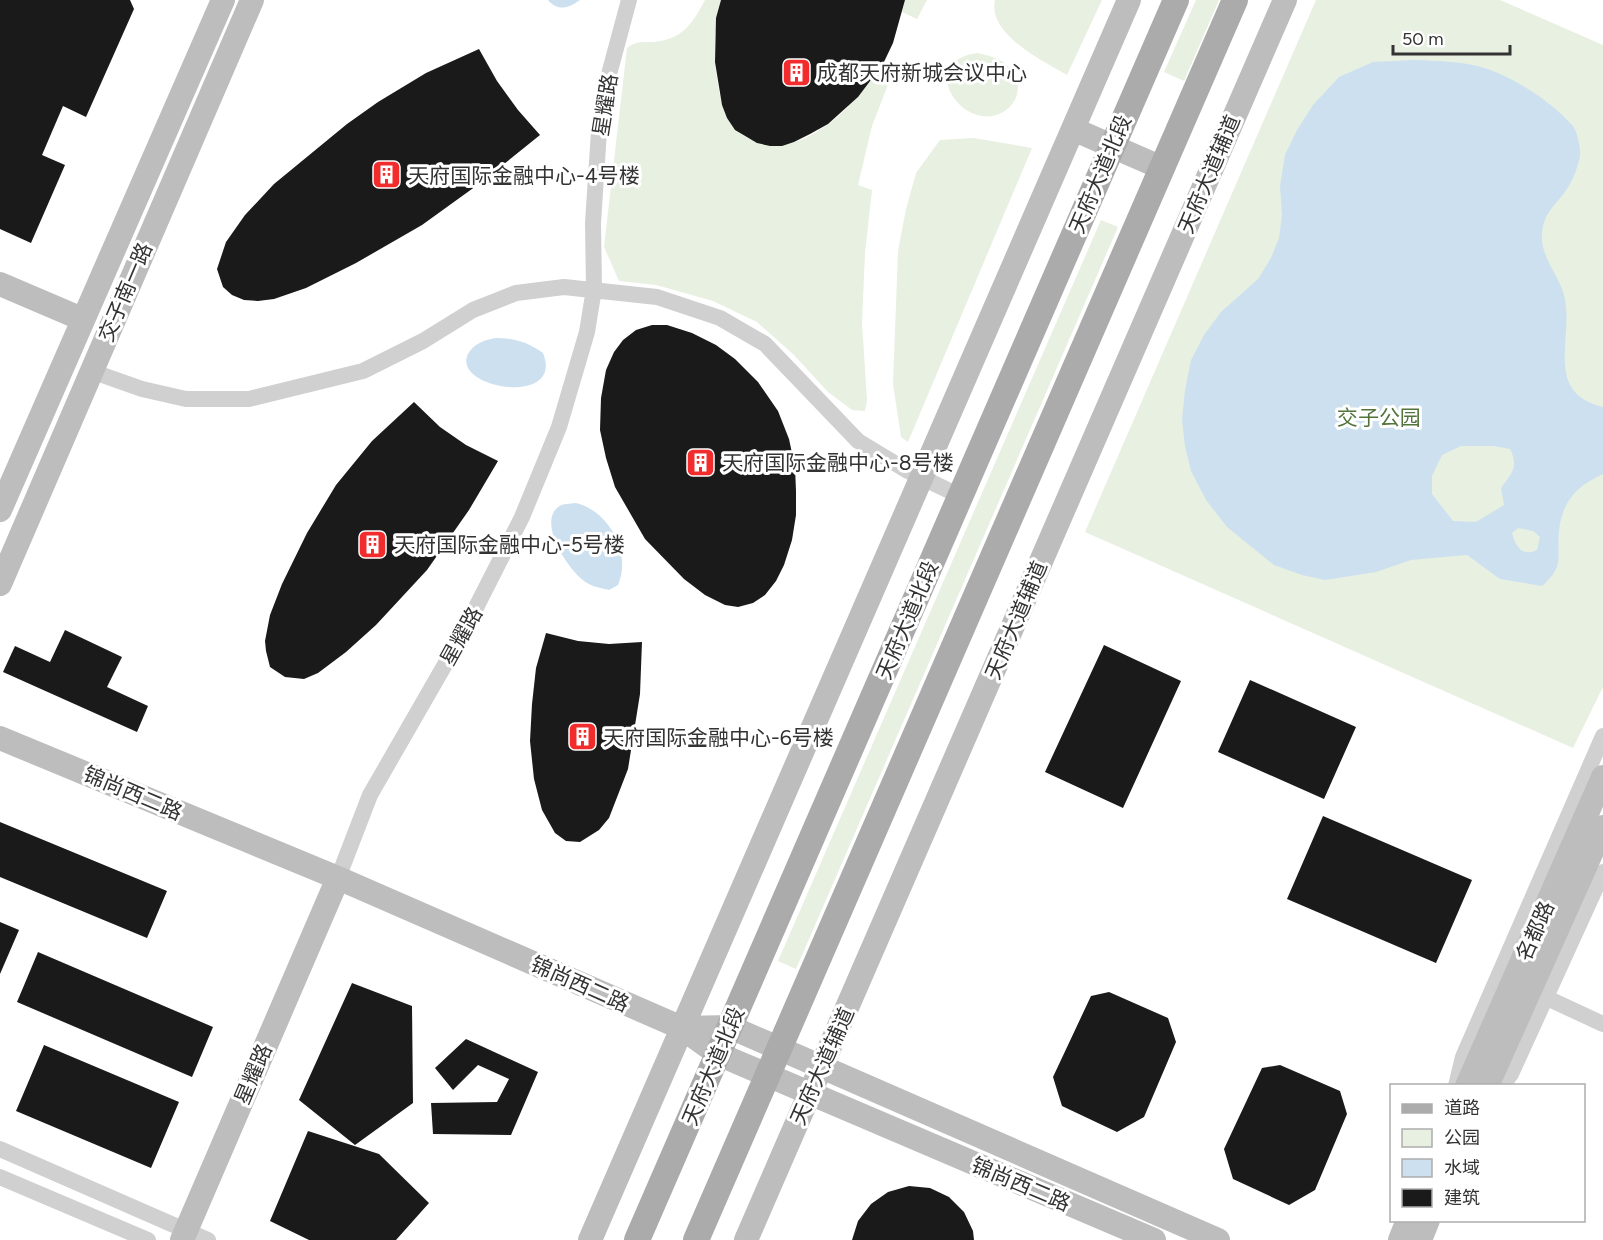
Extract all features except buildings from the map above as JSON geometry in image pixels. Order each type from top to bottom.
[{"type":"main road","name":"天府大道北段","points":[[637,1240],[1176,0]]},
{"type":"main road","points":[[696,1240],[1235,0]]},
{"type":"street","name":"交子南一路","points":[[0,510],[223,0]]},
{"type":"street","name":"交子南一路","points":[[0,584],[252,0]]},
{"type":"street","name":"星耀路","points":[[192,1237],[370,795],[462,634],[522,517],[559,427],[587,332],[594,289],[593,223],[599,131],[608,78],[629,0]]},
{"type":"street","points":[[590,1240],[1129,0]]},
{"type":"street","name":"天府大道辅道","points":[[746,1240],[1285,0]]},
{"type":"street","points":[[1072,129],[1162,168]]},
{"type":"street","points":[[0,284],[82,320]]},
{"type":"street","points":[[91,371],[142,389],[186,399],[249,399],[363,371],[423,341],[473,310],[516,293],[564,287],[657,297],[720,318],[765,344],[858,441],[921,478],[960,496]]},
{"type":"street","points":[[1456,1084],[1463,1057],[1603,736]]},
{"type":"street","name":"锦尚西二路","points":[[0,738],[338,879],[682,1028],[718,1054],[1154,1240]]},
{"type":"street","name":"名都路","points":[[1468,1084],[1603,777]]},
{"type":"street","points":[[1488,1084],[1603,827]]},
{"type":"street","points":[[1504,1084],[1547,998],[1603,872]]},
{"type":"street","points":[[1547,998],[1603,1023]]},
{"type":"street","points":[[682,1028],[730,1027],[1218,1240]]},
{"type":"street","points":[[0,1149],[192,1237]]},
{"type":"street","points":[[0,1177],[148,1240]]},
{"type":"street","points":[[1400,1240],[1408,1222]]},
{"type":"street","points":[[1420,1240],[1428,1222]]},
{"type":"green space","points":[[705,0],[721,0],[715,48],[722,105],[735,128],[750,139],[769,145],[789,144],[808,137],[826,126],[843,111],[859,95],[883,64],[894,69],[872,126],[858,185],[872,190],[865,253],[862,323],[867,400],[865,411],[852,410],[828,392],[794,355],[757,322],[713,301],[656,285],[619,281],[604,247],[627,48],[636,43],[663,41],[679,34],[691,23]]},
{"type":"green space","points":[[905,0],[927,0],[917,19],[902,12]]},
{"type":"green space","points":[[995,0],[1102,0],[1067,75],[1032,54],[1008,35],[999,24],[995,12]]},
{"type":"green space","points":[[1196,0],[1219,0],[1184,81],[1164,72]]},
{"type":"green space","name":"交子公园","points":[[1316,0],[1500,0],[1603,45],[1603,687],[1573,748],[1085,532]]},
{"type":"green space","points":[[977,53],[993,57],[1004,63],[1016,76],[1018,90],[1016,96],[1009,108],[1003,112],[988,116],[974,114],[961,106],[952,94],[947,82],[949,69],[958,59]]},
{"type":"green space","points":[[974,138],[1032,148],[908,442],[901,437],[893,384],[898,251],[906,209],[916,173],[940,140]]},
{"type":"green space","points":[[1101,220],[1118,227],[796,969],[778,961]]},
{"type":"water","points":[[548,0],[580,0],[564,8]]},
{"type":"water","points":[[1414,60],[1448,62],[1473,65],[1493,71],[1543,99],[1573,126],[1577,136],[1580,156],[1577,167],[1568,188],[1545,219],[1542,244],[1564,295],[1567,376],[1573,389],[1584,400],[1603,407],[1603,474],[1579,489],[1568,502],[1559,530],[1557,566],[1542,586],[1500,579],[1467,555],[1411,560],[1376,572],[1325,580],[1302,575],[1274,565],[1227,527],[1206,500],[1191,471],[1182,420],[1191,360],[1204,335],[1221,312],[1258,279],[1271,258],[1279,238],[1282,215],[1280,186],[1285,155],[1297,130],[1313,105],[1339,77],[1373,62]],"holes":[[[1461,446],[1494,446],[1510,449],[1513,455],[1513,470],[1501,488],[1504,505],[1476,522],[1453,521],[1432,494],[1432,476],[1442,455]],[[1518,528],[1533,531],[1540,537],[1537,550],[1527,552],[1520,549],[1512,533]]]},
{"type":"water","points":[[496,338],[521,341],[543,353],[545,370],[538,381],[524,386],[507,387],[490,383],[476,376],[467,366],[470,350],[484,341]]},
{"type":"water","points":[[576,503],[588,508],[607,524],[620,547],[622,573],[618,585],[609,590],[592,586],[580,578],[565,559],[553,536],[551,525],[558,507]]},
{"type":"place","name":"成都天府新城会议中心","points":[[796,72]]},
{"type":"place","name":"天府国际金融中心-4号楼","points":[[387,175]]},
{"type":"place","name":"天府国际金融中心-8号楼","points":[[701,462]]},
{"type":"place","name":"天府国际金融中心-5号楼","points":[[373,544]]},
{"type":"place","name":"天府国际金融中心-6号楼","points":[[582,737]]}]
